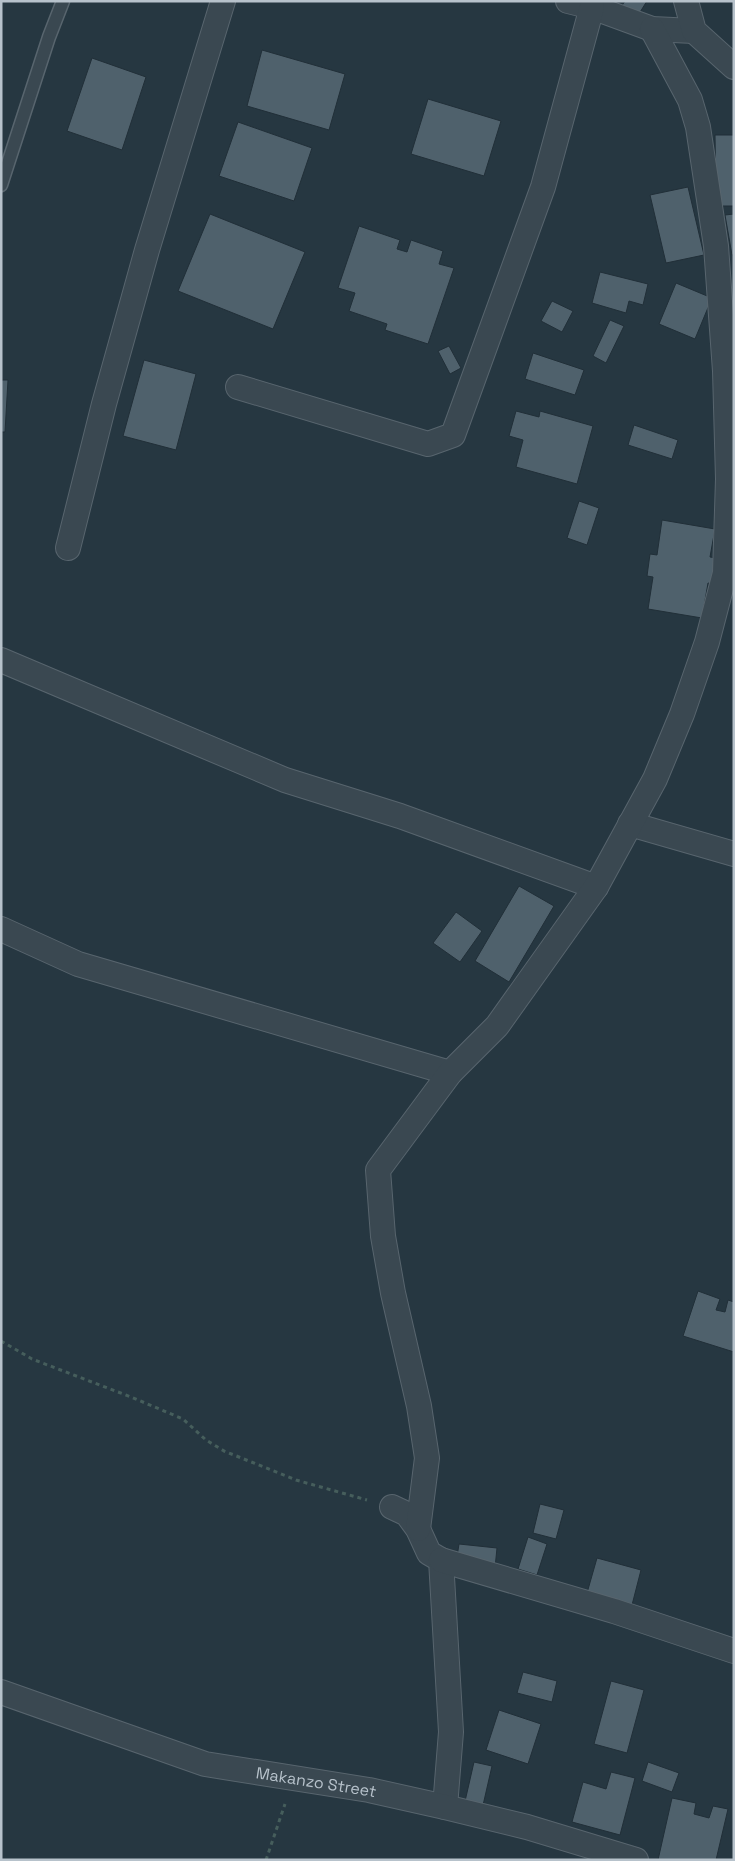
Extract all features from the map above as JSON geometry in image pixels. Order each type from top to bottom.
[{"type":"street","points":[[68,548],[104,404],[142,269],[224,1]]},
{"type":"street","points":[[568,1],[592,7],[652,28],[694,31]]},
{"type":"street","points":[[686,1],[694,31],[734,67]]},
{"type":"street","points":[[238,387],[428,444],[452,435],[543,186],[592,7]]},
{"type":"street","points":[[418,1528],[427,1458],[419,1406],[383,1236],[378,1170],[450,1073],[496,1026],[596,887],[655,779],[679,724],[707,642],[725,573],[728,479],[725,371],[716,246],[698,127],[690,100],[652,28]]},
{"type":"street","points":[[1,660],[286,780],[400,816],[596,887]]},
{"type":"street","points":[[630,824],[734,854]]},
{"type":"street","points":[[1,929],[78,964],[450,1073]]},
{"type":"street","points":[[392,1507],[407,1514],[418,1528],[429,1553],[441,1560],[614,1611],[734,1651]]},
{"type":"street","points":[[441,1560],[451,1732],[445,1807]]},
{"type":"street","name":"Makanzo Street","points":[[1,1692],[205,1764],[369,1790],[527,1827],[636,1860]]},
{"type":"lane","points":[[1,185],[49,37],[63,1]]},
{"type":"path","points":[[1,1341],[32,1359],[131,1397],[183,1420],[206,1440],[224,1451],[296,1480],[392,1507]]},
{"type":"path","points":[[266,1860],[294,1778]]},
{"type":"building","points":[[625,1],[647,1],[637,17],[621,7]]},
{"type":"building","points":[[262,50],[345,74],[329,130],[247,106]]},
{"type":"building","points":[[92,58],[146,77],[122,150],[67,131]]},
{"type":"building","points":[[428,99],[501,121],[484,176],[411,154]]},
{"type":"building","points":[[238,122],[312,148],[294,201],[219,176]]},
{"type":"building","points":[[715,135],[734,135],[734,206],[716,206]]},
{"type":"building","points":[[688,187],[704,255],[666,263],[650,195]]},
{"type":"building","points":[[210,214],[305,252],[273,329],[178,291]]},
{"type":"building","points":[[734,214],[734,255],[732,255],[725,215]]},
{"type":"building","points":[[359,226],[400,240],[397,249],[407,252],[411,240],[443,251],[439,264],[454,268],[428,344],[385,330],[387,324],[349,311],[355,293],[338,288]]},
{"type":"building","points":[[600,272],[648,284],[643,305],[629,301],[626,313],[592,303]]},
{"type":"building","points":[[676,283],[712,298],[695,339],[659,324]]},
{"type":"building","points":[[552,301],[573,311],[562,332],[541,321]]},
{"type":"building","points":[[610,320],[624,326],[606,363],[593,356]]},
{"type":"building","points":[[449,346],[461,368],[450,374],[438,351]]},
{"type":"building","points":[[533,353],[584,370],[575,395],[525,379]]},
{"type":"building","points":[[144,360],[196,374],[176,450],[123,436]]},
{"type":"building","points":[[1,380],[8,380],[5,432],[1,432]]},
{"type":"building","points":[[516,411],[539,417],[540,411],[593,426],[577,484],[516,467],[523,440],[509,436]]},
{"type":"building","points":[[634,425],[678,440],[672,459],[628,445]]},
{"type":"building","points":[[579,501],[599,508],[587,545],[567,538]]},
{"type":"building","points":[[662,520],[715,529],[710,557],[723,559],[718,585],[708,583],[702,618],[648,609],[653,577],[647,576],[650,554],[657,555]]},
{"type":"building","points":[[519,886],[554,906],[509,982],[475,961]]},
{"type":"building","points":[[456,912],[482,931],[460,962],[433,943]]},
{"type":"building","points":[[698,1291],[720,1299],[716,1310],[725,1312],[728,1300],[734,1302],[734,1352],[683,1336]]},
{"type":"building","points":[[540,1504],[564,1510],[556,1539],[533,1533]]},
{"type":"building","points":[[528,1537],[547,1544],[537,1575],[518,1569]]},
{"type":"building","points":[[459,1544],[497,1548],[495,1568],[456,1563]]},
{"type":"building","points":[[597,1558],[641,1570],[632,1605],[587,1593]]},
{"type":"building","points":[[523,1672],[557,1681],[552,1702],[517,1693]]},
{"type":"building","points":[[611,1681],[644,1690],[627,1753],[594,1744]]},
{"type":"building","points":[[499,1710],[541,1724],[528,1764],[486,1750]]},
{"type":"building","points":[[474,1762],[492,1766],[481,1814],[463,1810]]},
{"type":"building","points":[[648,1762],[679,1773],[672,1792],[642,1781]]},
{"type":"building","points":[[611,1772],[635,1778],[620,1835],[572,1822],[583,1782],[606,1789]]},
{"type":"building","points":[[672,1798],[696,1803],[694,1814],[709,1818],[713,1806],[728,1809],[716,1860],[658,1860]]}]
